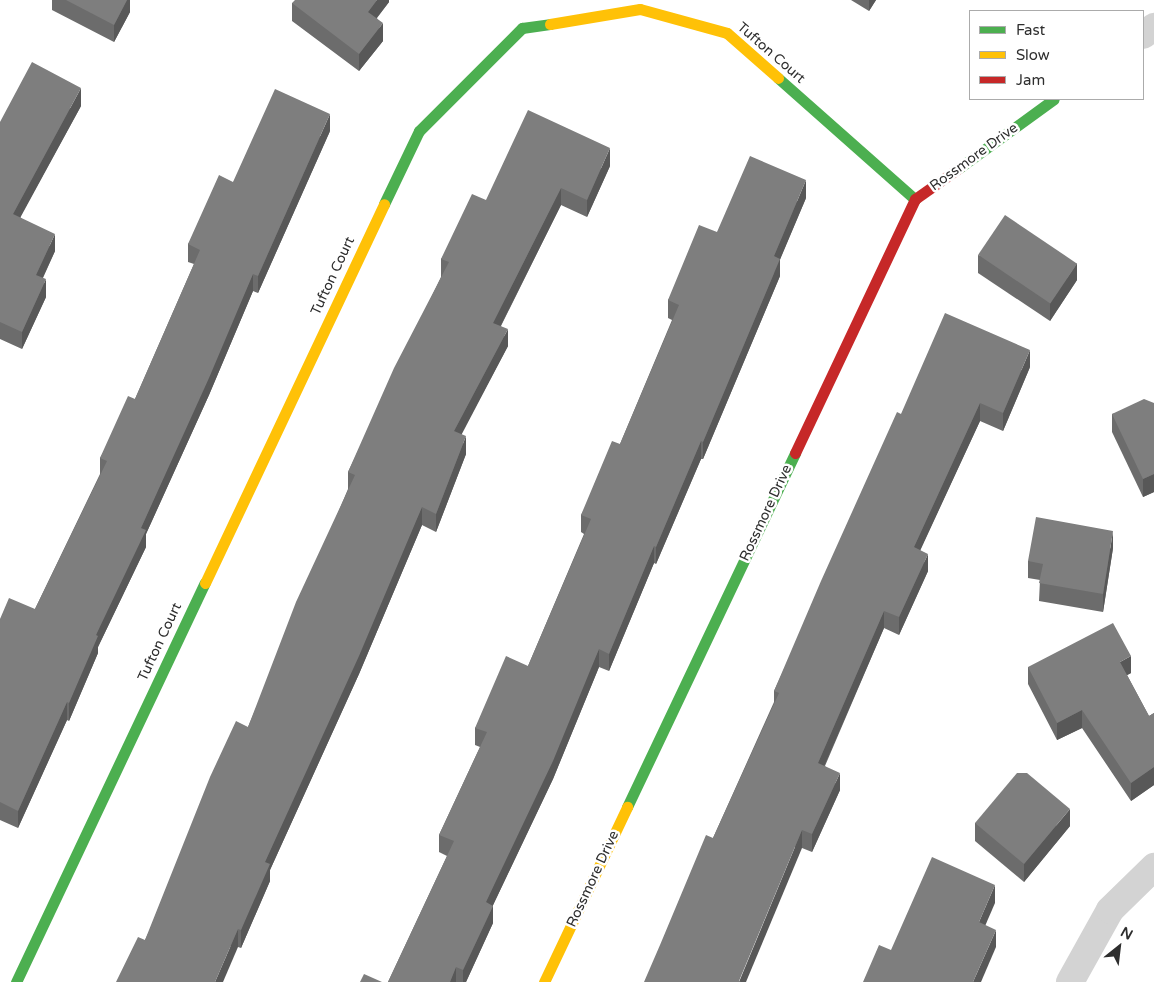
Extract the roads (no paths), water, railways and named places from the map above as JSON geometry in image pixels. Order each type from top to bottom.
[{"type":"street","name":"Tufton Court","points":[[16,982],[419,131],[522,28],[640,9],[726,33],[915,199]]},
{"type":"street","name":"Rossmore Drive","points":[[544,982],[915,199],[1053,100]]},
{"type":"street","points":[[1070,982],[1110,910],[1154,867]]}]
